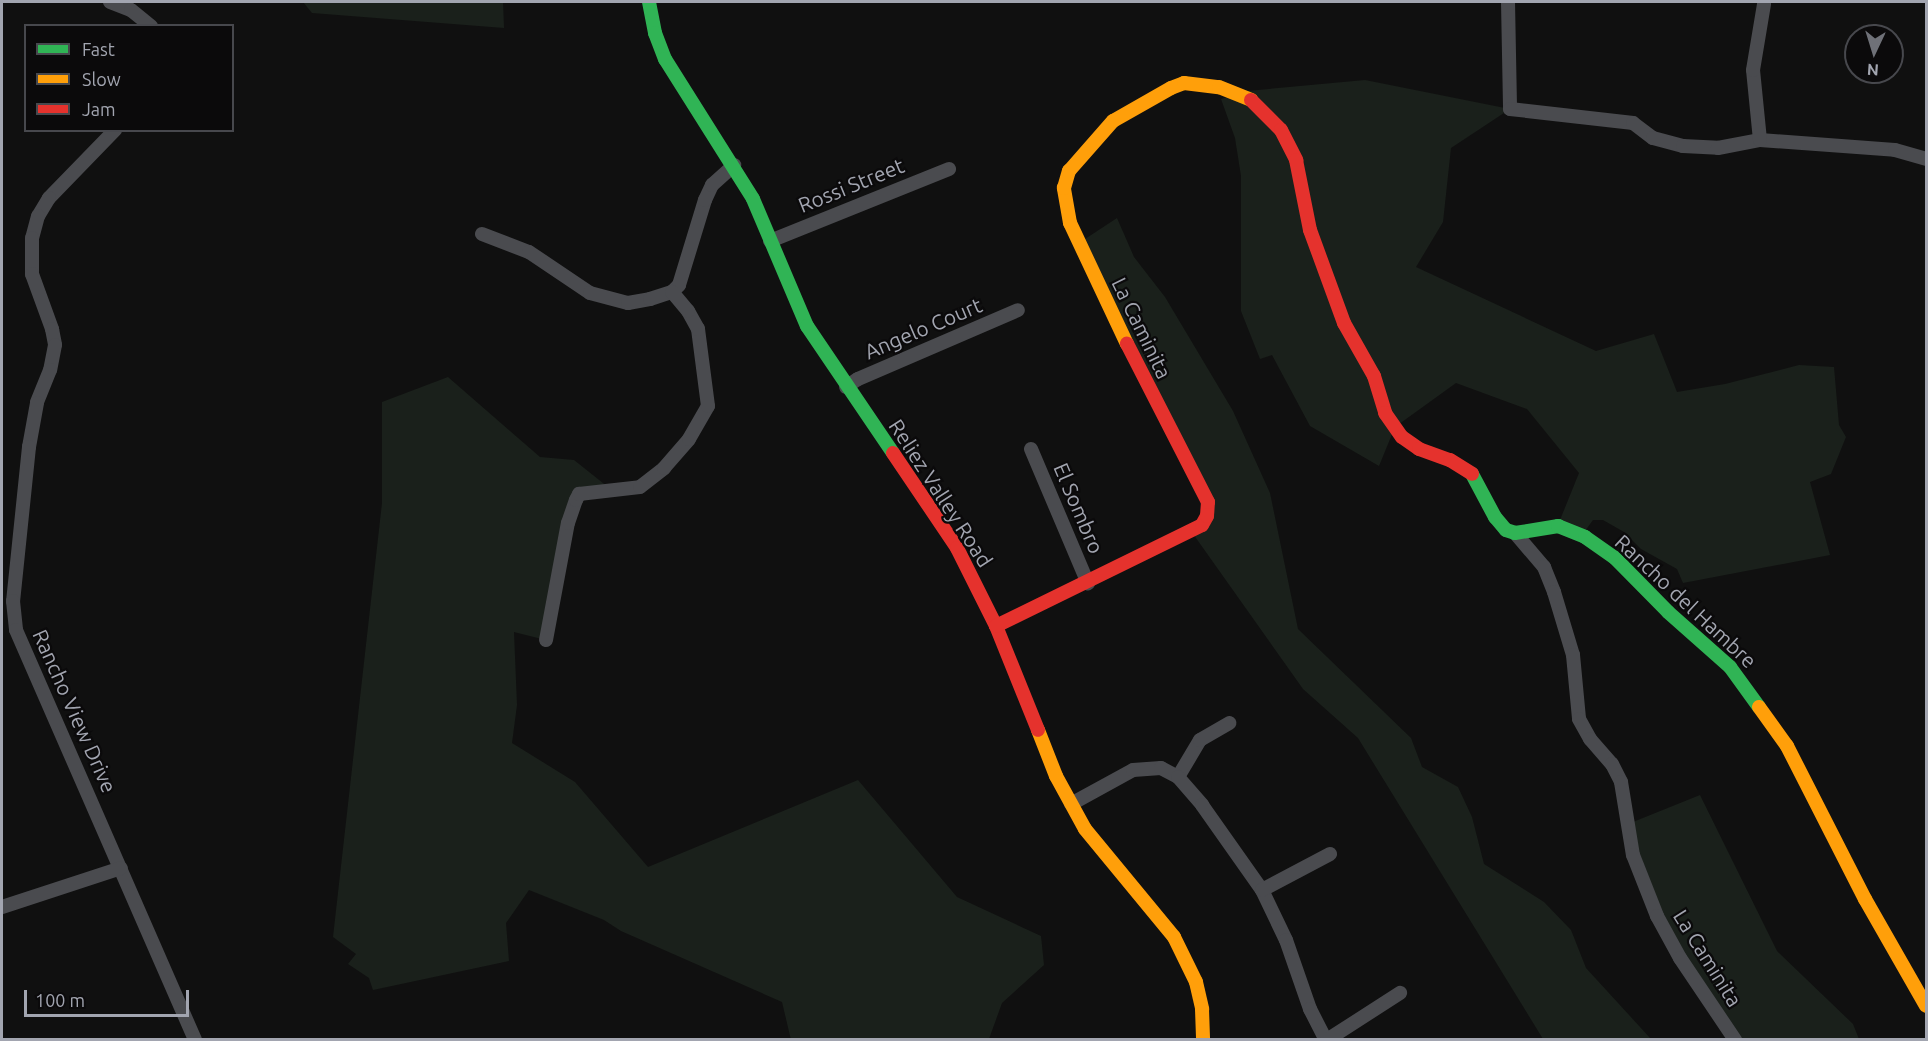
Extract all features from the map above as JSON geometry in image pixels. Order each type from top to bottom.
[{"type":"street","points":[[110,2],[131,10],[148,24]]},
{"type":"street","name":"Reliez Valley Road","points":[[649,2],[655,33],[665,59],[734,165],[807,326],[846,387],[957,548],[996,626],[1056,776],[1071,804],[1102,853],[1174,937],[1196,982],[1202,1009],[1203,1040]]},
{"type":"street","points":[[1508,2],[1510,109],[1633,123],[1653,138],[1683,146],[1718,148],[1760,140],[1886,149],[1926,159]]},
{"type":"street","points":[[1760,140],[1753,70],[1764,4]]},
{"type":"street","name":"La Caminita","points":[[996,626],[1088,583],[1202,525],[1207,516],[1208,502],[1097,285],[1070,223],[1064,188],[1069,171],[1113,121],[1172,88],[1184,83],[1219,87],[1255,102],[1281,130],[1296,160],[1310,230],[1322,265],[1344,323],[1374,376],[1385,412],[1402,437],[1419,449],[1449,460],[1472,474],[1481,487],[1495,517],[1506,530],[1515,533],[1544,567],[1573,655],[1580,719],[1590,739],[1612,764],[1621,782],[1633,855],[1657,916],[1680,958],[1735,1040]]},
{"type":"street","name":"Rancho View Drive","points":[[114,132],[49,198],[38,216],[32,238],[32,274],[52,328],[55,345],[51,370],[37,403],[29,447],[13,601],[16,630],[195,1040]]},
{"type":"street","points":[[482,234],[529,252],[590,293],[613,301],[628,303],[672,292],[684,273],[712,185],[734,165]]},
{"type":"street","name":"Rossi Street","points":[[770,241],[949,169]]},
{"type":"street","points":[[546,640],[568,523],[579,494],[640,487],[664,468],[689,439],[708,406],[698,329],[688,311],[672,292]]},
{"type":"street","name":"Angelo Court","points":[[846,387],[858,379],[1018,310]]},
{"type":"street","name":"El Sombro","points":[[1031,449],[1088,583]]},
{"type":"street","name":"Rancho del Hambre","points":[[1515,533],[1539,527],[1558,526],[1585,537],[1616,558],[1668,612],[1730,667],[1787,746],[1865,899],[1926,1006]]},
{"type":"street","points":[[1178,777],[1200,740],[1229,723]]},
{"type":"street","points":[[1071,804],[1133,770],[1161,768],[1178,777],[1202,805],[1262,890],[1286,940],[1310,1009],[1326,1040],[1400,993]]},
{"type":"street","points":[[1262,890],[1330,854]]},
{"type":"street","points":[[2,907],[121,868]]},
{"type":"shaded area","points":[[303,2],[503,2],[504,28],[312,13]]},
{"type":"shaded area","points":[[1365,80],[1510,109],[1451,148],[1443,222],[1416,267],[1596,351],[1654,334],[1677,392],[1725,384],[1799,365],[1834,367],[1839,425],[1846,437],[1831,474],[1810,482],[1830,555],[1683,583],[1677,569],[1641,549],[1624,532],[1603,520],[1593,520],[1585,531],[1560,520],[1579,473],[1527,409],[1456,383],[1395,427],[1379,466],[1310,426],[1272,355],[1260,359],[1241,311],[1241,176],[1235,138],[1221,99],[1247,91]]},
{"type":"shaded area","points":[[1117,218],[1134,257],[1165,297],[1233,411],[1270,493],[1298,629],[1411,738],[1422,767],[1458,787],[1472,817],[1484,864],[1544,902],[1571,930],[1586,968],[1651,1039],[1543,1039],[1358,738],[1303,689],[1191,531],[1207,516],[1079,243]]},
{"type":"shaded area","points":[[448,377],[540,457],[574,460],[613,491],[579,494],[546,640],[514,632],[517,705],[512,743],[575,782],[648,867],[858,780],[957,897],[1041,936],[1044,965],[1002,1003],[989,1039],[791,1040],[782,1002],[621,931],[604,920],[529,890],[506,923],[509,961],[373,990],[369,978],[348,964],[356,954],[333,937],[382,503],[382,402]]},
{"type":"shaded area","points":[[1700,795],[1777,951],[1853,1024],[1859,1039],[1735,1039],[1680,958],[1628,824]]},
{"type":"traffic: fast","points":[[649,2],[655,33],[665,59],[753,199],[807,326],[893,453]]},
{"type":"traffic: fast","points":[[1472,474],[1495,517],[1506,530],[1515,533],[1558,526],[1585,537],[1615,558],[1668,612],[1730,667],[1759,707]]},
{"type":"traffic: slow","points":[[1127,344],[1070,223],[1064,188],[1069,171],[1113,121],[1171,88],[1184,83],[1219,87],[1251,100]]},
{"type":"traffic: slow","points":[[1759,707],[1787,746],[1865,899],[1926,1006]]},
{"type":"traffic: slow","points":[[1038,730],[1056,776],[1085,829],[1174,937],[1196,982],[1202,1009],[1203,1040]]},
{"type":"traffic: jam","points":[[1251,100],[1281,130],[1296,160],[1310,230],[1344,323],[1374,376],[1385,413],[1402,437],[1419,449],[1450,460],[1472,474]]},
{"type":"traffic: jam","points":[[996,626],[1202,525],[1207,516],[1208,502],[1127,344]]},
{"type":"traffic: jam","points":[[893,453],[957,548],[996,626],[1038,730]]}]
